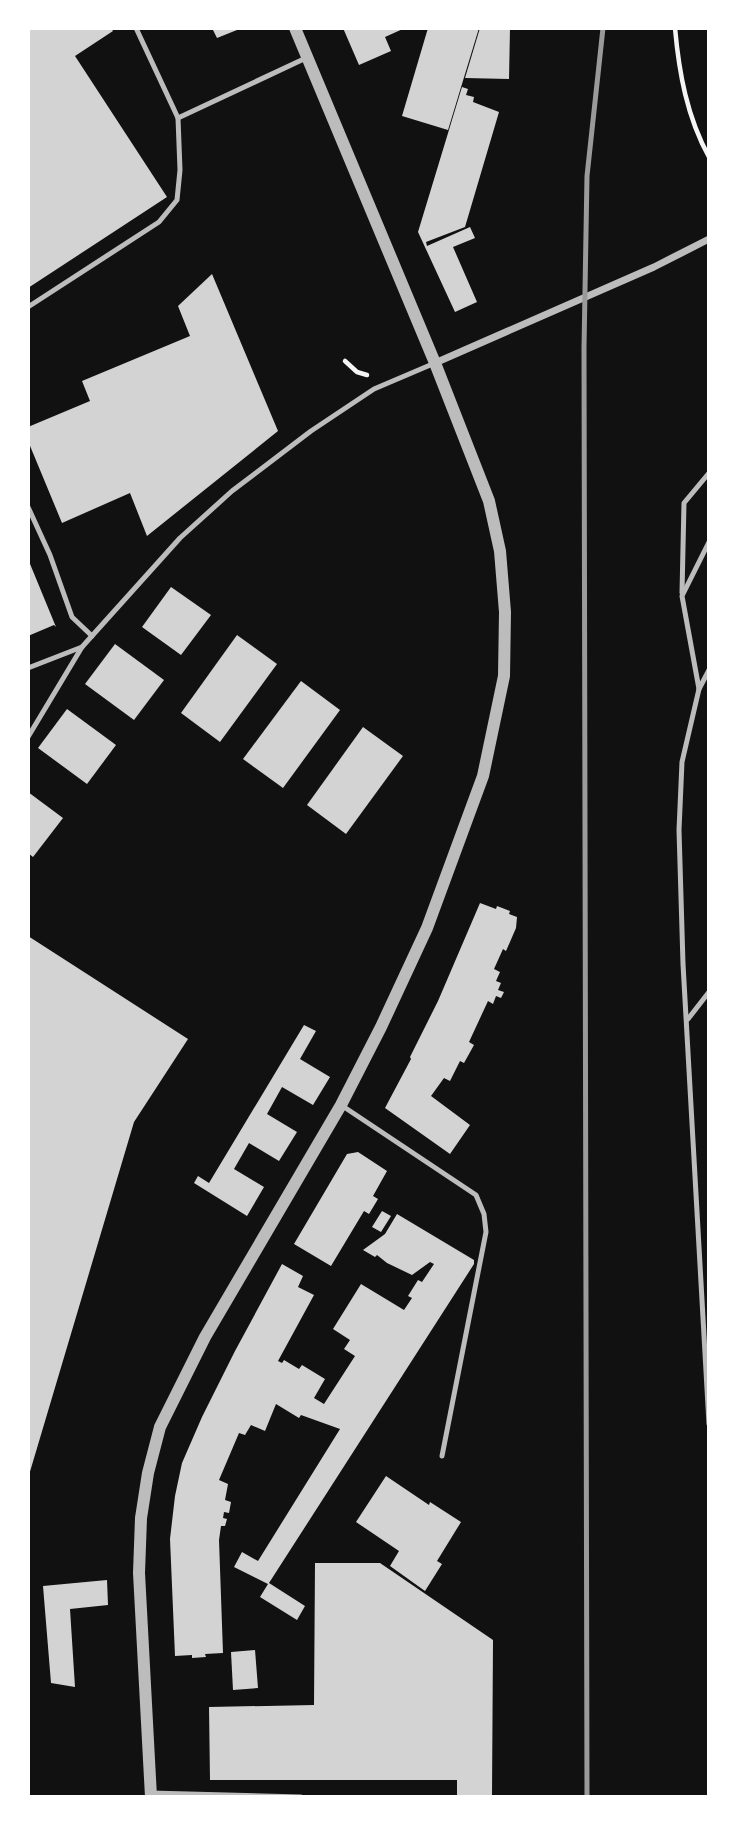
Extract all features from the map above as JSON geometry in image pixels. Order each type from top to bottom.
[{"type":"street","points":[[150,1795],[139,1573],[141,1517],[148,1473],[160,1427],[205,1337],[341,1105],[427,928],[483,776],[504,676],[505,612],[500,551],[489,501],[435,363],[295,28]]},
{"type":"street","points":[[435,363],[708,242]]},
{"type":"lane","points":[[28,307],[159,222],[177,200],[180,170],[178,118],[136,28]]},
{"type":"lane","points":[[178,118],[306,58]]},
{"type":"lane","points":[[28,737],[82,647],[180,538],[232,491],[311,431],[379,386],[435,363]]},
{"type":"lane","points":[[699,689],[682,596],[684,503],[709,472]]},
{"type":"lane","points":[[28,507],[50,555],[72,617],[92,636]]},
{"type":"lane","points":[[682,596],[709,542]]},
{"type":"lane","points":[[28,668],[82,647]]},
{"type":"lane","points":[[709,670],[699,689],[682,762],[679,830],[683,964],[709,1424]]},
{"type":"lane","points":[[688,1019],[709,992]]},
{"type":"lane","points":[[341,1105],[476,1195],[484,1214],[486,1232],[442,1456]]},
{"type":"lane","points":[[150,1795],[300,1797]]},
{"type":"path","points":[[675,28],[678,67],[692,122],[709,157]]},
{"type":"path","points":[[345,361],[357,372],[374,377],[379,386]]},
{"type":"building","points":[[28,28],[111,28],[113,31],[75,56],[167,197],[28,288]]},
{"type":"building","points":[[212,28],[242,28],[217,38]]},
{"type":"building","points":[[343,28],[405,28],[385,37],[391,51],[359,65]]},
{"type":"building","points":[[428,28],[479,28],[448,130],[402,116]]},
{"type":"building","points":[[480,28],[510,28],[509,79],[465,78]]},
{"type":"building","points":[[462,87],[468,89],[466,95],[474,97],[473,102],[499,112],[465,227],[426,242],[427,246],[470,227],[475,238],[453,247],[477,302],[455,312],[418,232]]},
{"type":"building","points":[[212,274],[278,431],[147,536],[130,493],[62,523],[28,441],[28,427],[90,401],[82,381],[190,336],[178,306]]},
{"type":"building","points":[[28,559],[56,627],[54,625],[28,636]]},
{"type":"building","points":[[171,587],[211,615],[181,655],[142,627]]},
{"type":"building","points":[[237,635],[277,664],[220,742],[181,713]]},
{"type":"building","points":[[115,644],[164,680],[134,720],[85,684]]},
{"type":"building","points":[[301,681],[340,710],[283,788],[243,759]]},
{"type":"building","points":[[67,709],[116,745],[87,784],[38,748]]},
{"type":"building","points":[[363,727],[403,756],[346,834],[307,805]]},
{"type":"building","points":[[28,792],[63,818],[33,857],[28,853]]},
{"type":"building","points":[[480,903],[510,911],[509,914],[517,917],[516,928],[494,969],[500,972],[496,981],[501,983],[498,990],[504,992],[501,998],[496,996],[493,1004],[488,1001],[469,1042],[474,1045],[464,1063],[460,1061],[450,1081],[444,1078],[431,1096],[470,1125],[450,1154],[385,1108],[438,1001]]},
{"type":"building","points":[[28,936],[188,1039],[134,1122],[29,1475]]},
{"type":"building","points":[[304,1025],[316,1031],[300,1059],[330,1077],[313,1105],[282,1087],[267,1114],[297,1132],[279,1161],[249,1143],[234,1169],[264,1187],[247,1216],[194,1183],[198,1176],[209,1183]]},
{"type":"building","points":[[358,1152],[387,1171],[373,1196],[378,1199],[369,1214],[364,1211],[331,1266],[294,1244],[347,1154]]},
{"type":"building","points":[[382,1211],[391,1216],[381,1232],[372,1227]]},
{"type":"building","points":[[397,1214],[474,1260],[474,1264],[269,1583],[305,1606],[297,1620],[260,1597],[268,1584],[234,1567],[242,1552],[258,1561],[340,1429],[301,1415],[299,1418],[276,1404],[265,1431],[251,1425],[245,1435],[239,1433],[219,1480],[228,1484],[225,1500],[231,1502],[229,1513],[224,1512],[223,1518],[227,1519],[225,1526],[221,1526],[219,1540],[223,1653],[192,1658],[192,1655],[175,1656],[170,1539],[175,1496],[182,1463],[235,1351],[282,1264],[303,1276],[298,1287],[314,1295],[278,1361],[282,1363],[284,1360],[299,1369],[302,1365],[325,1379],[314,1398],[324,1404],[355,1356],[344,1349],[350,1340],[333,1329],[361,1284],[404,1310],[412,1298],[408,1296],[418,1280],[422,1282],[434,1264],[430,1262],[412,1275],[363,1250],[385,1234]]},
{"type":"building","points":[[386,1476],[429,1505],[430,1502],[461,1522],[437,1561],[442,1564],[425,1591],[390,1566],[399,1551],[356,1522]]},
{"type":"building","points":[[315,1563],[380,1563],[493,1640],[492,1797],[457,1797],[457,1780],[210,1780],[209,1707],[314,1705]]},
{"type":"building","points":[[107,1580],[108,1605],[70,1609],[75,1687],[51,1683],[43,1586]]},
{"type":"building","points":[[255,1650],[258,1688],[233,1690],[231,1652]]},
{"type":"railway","points":[[587,1797],[584,348],[587,176],[603,28]]}]
